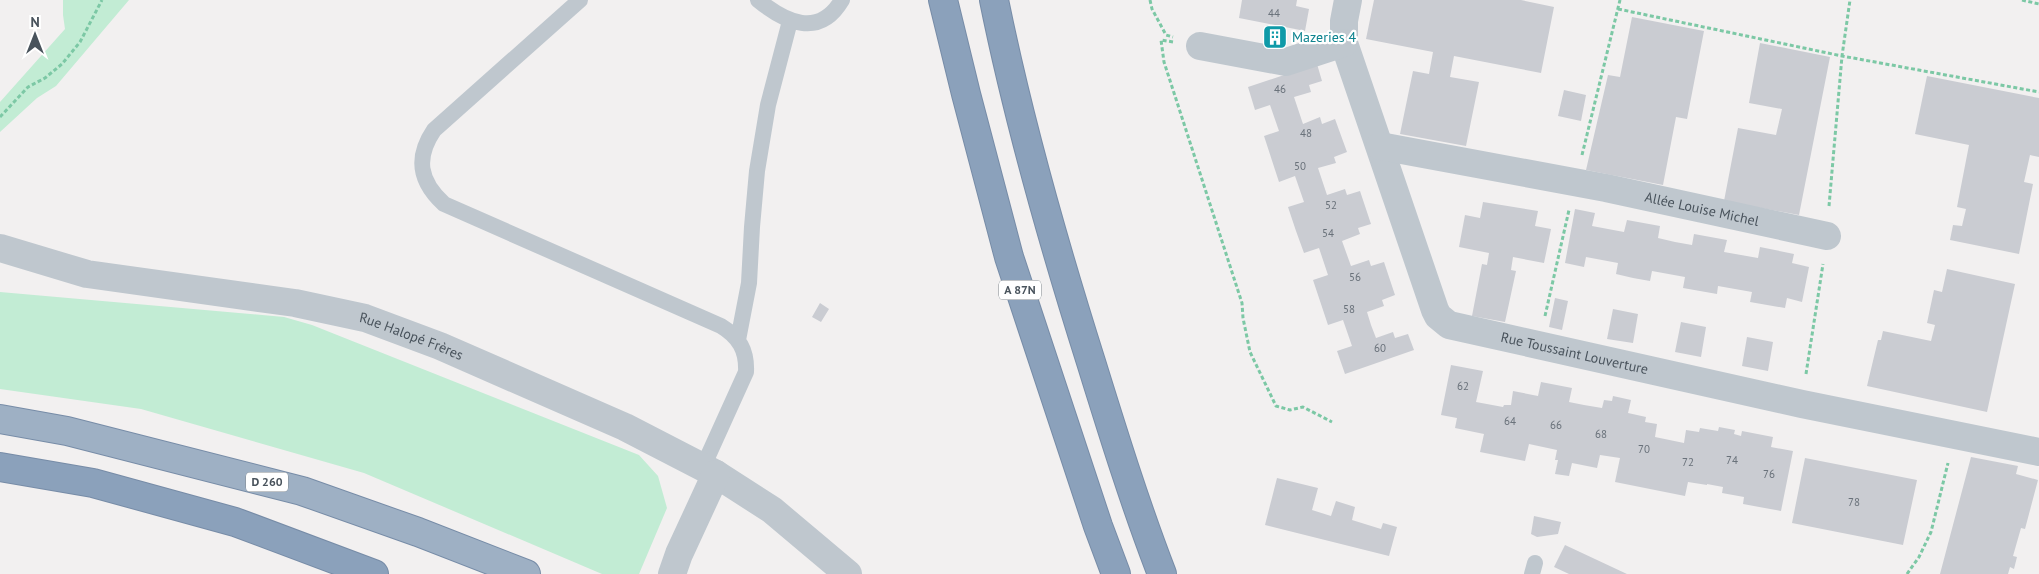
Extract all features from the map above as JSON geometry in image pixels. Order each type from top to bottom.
[{"type":"highway","name":"A 87N","points":[[943,0],[1009,257],[1098,526],[1116,574]]},
{"type":"highway","points":[[994,0],[1011,81],[1053,242],[1136,506],[1162,574]]},
{"type":"highway","name":"D 260","points":[[0,419],[76,433],[302,491],[418,532],[526,574]]},
{"type":"highway","points":[[0,467],[93,483],[235,522],[374,574]]},
{"type":"street","name":"Rue Toussaint Louverture","points":[[1348,0],[1344,21],[1344,43],[1438,316],[1449,325],[1802,404],[2039,452]]},
{"type":"street","points":[[1200,46],[1286,62],[1344,43]]},
{"type":"street","name":"Allée Louise Michel","points":[[1380,146],[1575,182],[1827,236]]},
{"type":"street","name":"Rue Halopé Frères","points":[[0,248],[87,274],[295,302],[365,318],[440,346],[616,423],[709,470],[772,510],[848,574]]},
{"type":"street","points":[[676,564],[709,470]]},
{"type":"lane","points":[[580,0],[434,130],[426,141],[422,154],[422,168],[426,182],[444,204],[720,326],[738,340],[745,355],[746,372],[709,470]]},
{"type":"lane","points":[[758,0],[773,13],[790,21],[804,23],[818,22],[828,17],[836,10],[842,0]]},
{"type":"lane","points":[[738,340],[749,283],[752,227],[759,162],[768,105],[790,21]]},
{"type":"path","points":[[0,117],[28,88],[45,78],[62,64],[80,42],[102,0]]},
{"type":"path","points":[[1150,0],[1152,9],[1166,35],[1200,46]]},
{"type":"path","points":[[1538,345],[1575,182],[1620,0]]},
{"type":"path","points":[[1802,404],[1827,236],[1842,56],[1850,0]]},
{"type":"path","points":[[2022,0],[2039,4]]},
{"type":"path","points":[[1618,9],[1842,56],[2039,92]]},
{"type":"path","points":[[1200,46],[1161,40],[1164,62],[1242,302],[1243,318],[1250,352],[1276,406],[1290,410],[1303,407],[1332,422]]},
{"type":"path","points":[[1907,574],[1919,557],[1931,532],[1950,457]]},
{"type":"green space","points":[[63,0],[129,0],[56,86],[37,98],[0,132],[0,102],[65,29]]},
{"type":"green space","points":[[0,292],[284,317],[312,325],[639,455],[658,476],[667,508],[639,574],[602,574],[364,473],[141,409],[0,389]]},
{"type":"building","points":[[1242,0],[1297,0],[1296,6],[1309,9],[1305,31],[1239,18]]},
{"type":"building","points":[[1374,0],[1521,0],[1554,7],[1541,73],[1454,56],[1450,77],[1479,82],[1466,146],[1400,134],[1413,71],[1429,74],[1433,52],[1366,39]]},
{"type":"building","points":[[1632,17],[1704,31],[1687,119],[1676,117],[1663,185],[1586,170],[1608,75],[1620,77]]},
{"type":"building","name":"Mazeries 4","points":[[1267,29],[1285,33],[1283,44],[1265,41]]},
{"type":"building","points":[[1760,43],[1830,57],[1799,215],[1724,201],[1738,128],[1776,135],[1782,109],[1749,103]]},
{"type":"building","points":[[1317,64],[1322,81],[1309,85],[1311,92],[1294,97],[1303,124],[1320,117],[1322,124],[1335,119],[1347,152],[1334,157],[1336,163],[1318,168],[1327,195],[1345,189],[1347,195],[1360,191],[1371,224],[1358,228],[1360,234],[1342,241],[1351,266],[1369,260],[1371,266],[1384,262],[1395,295],[1382,300],[1384,306],[1367,312],[1376,338],[1393,332],[1395,338],[1408,334],[1414,350],[1345,374],[1337,351],[1352,346],[1343,320],[1328,325],[1313,280],[1328,275],[1319,248],[1304,253],[1288,207],[1304,202],[1295,176],[1279,182],[1264,136],[1279,131],[1270,105],[1255,110],[1248,87]]},
{"type":"building","points":[[1927,76],[2039,98],[2039,157],[2030,155],[2024,182],[2033,184],[2019,254],[1950,240],[1953,225],[1962,226],[1966,209],[1957,207],[1969,145],[1915,134]]},
{"type":"building","points":[[1564,90],[1586,95],[1581,121],[1558,116]]},
{"type":"building","points":[[1483,202],[1538,211],[1535,226],[1551,229],[1544,263],[1513,257],[1511,270],[1516,271],[1505,322],[1472,316],[1482,264],[1487,265],[1489,253],[1459,247],[1465,215],[1480,218]]},
{"type":"building","points":[[1575,209],[1595,213],[1592,226],[1624,232],[1627,220],[1660,226],[1658,238],[1675,242],[1692,245],[1694,234],[1727,240],[1724,252],[1758,258],[1760,247],[1794,254],[1792,263],[1809,267],[1802,302],[1787,298],[1785,308],[1750,302],[1752,292],[1718,286],[1717,294],[1683,288],[1685,277],[1652,271],[1650,281],[1633,278],[1616,274],[1618,263],[1586,257],[1584,267],[1565,263]]},
{"type":"building","points":[[1947,269],[2015,284],[1987,412],[1867,386],[1878,340],[1881,340],[1883,331],[1931,341],[1935,325],[1927,323],[1934,290],[1942,292]]},
{"type":"building","points":[[1555,298],[1568,301],[1562,330],[1549,327]]},
{"type":"building","points":[[820,303],[829,309],[821,322],[812,317]]},
{"type":"building","points":[[1613,309],[1638,314],[1633,343],[1607,339]]},
{"type":"building","points":[[1681,322],[1706,327],[1701,357],[1675,352]]},
{"type":"building","points":[[1747,337],[1773,342],[1768,371],[1742,366]]},
{"type":"building","points":[[1451,365],[1483,371],[1476,402],[1503,407],[1504,405],[1511,405],[1513,391],[1538,396],[1541,382],[1572,388],[1569,402],[1602,408],[1604,400],[1612,401],[1613,396],[1631,400],[1628,413],[1646,417],[1645,422],[1657,424],[1655,437],[1684,443],[1686,430],[1699,432],[1700,428],[1718,431],[1719,427],[1735,430],[1734,434],[1741,436],[1742,431],[1773,437],[1771,447],[1793,451],[1781,511],[1743,504],[1744,497],[1722,493],[1723,487],[1707,484],[1688,482],[1685,496],[1615,482],[1620,458],[1600,455],[1597,468],[1572,463],[1569,476],[1555,474],[1558,460],[1555,460],[1557,450],[1529,444],[1525,461],[1480,452],[1484,434],[1455,428],[1457,418],[1441,415]]},
{"type":"building","points":[[1971,457],[2018,466],[2016,474],[2038,480],[2025,529],[2021,528],[2013,556],[2017,557],[2014,569],[2010,567],[2008,574],[1940,574]]},
{"type":"building","points":[[1805,458],[1917,480],[1903,545],[1792,523]]},
{"type":"building","points":[[1277,478],[1318,488],[1312,510],[1331,516],[1336,501],[1355,507],[1352,520],[1381,529],[1383,523],[1397,527],[1389,556],[1265,525]]},
{"type":"building","points":[[1534,516],[1561,522],[1558,534],[1537,537],[1531,534]]},
{"type":"building","points":[[1565,545],[1627,574],[1569,574],[1554,567]]},
{"type":"place","name":"Mazeries 4","points":[[1275,37]]}]
